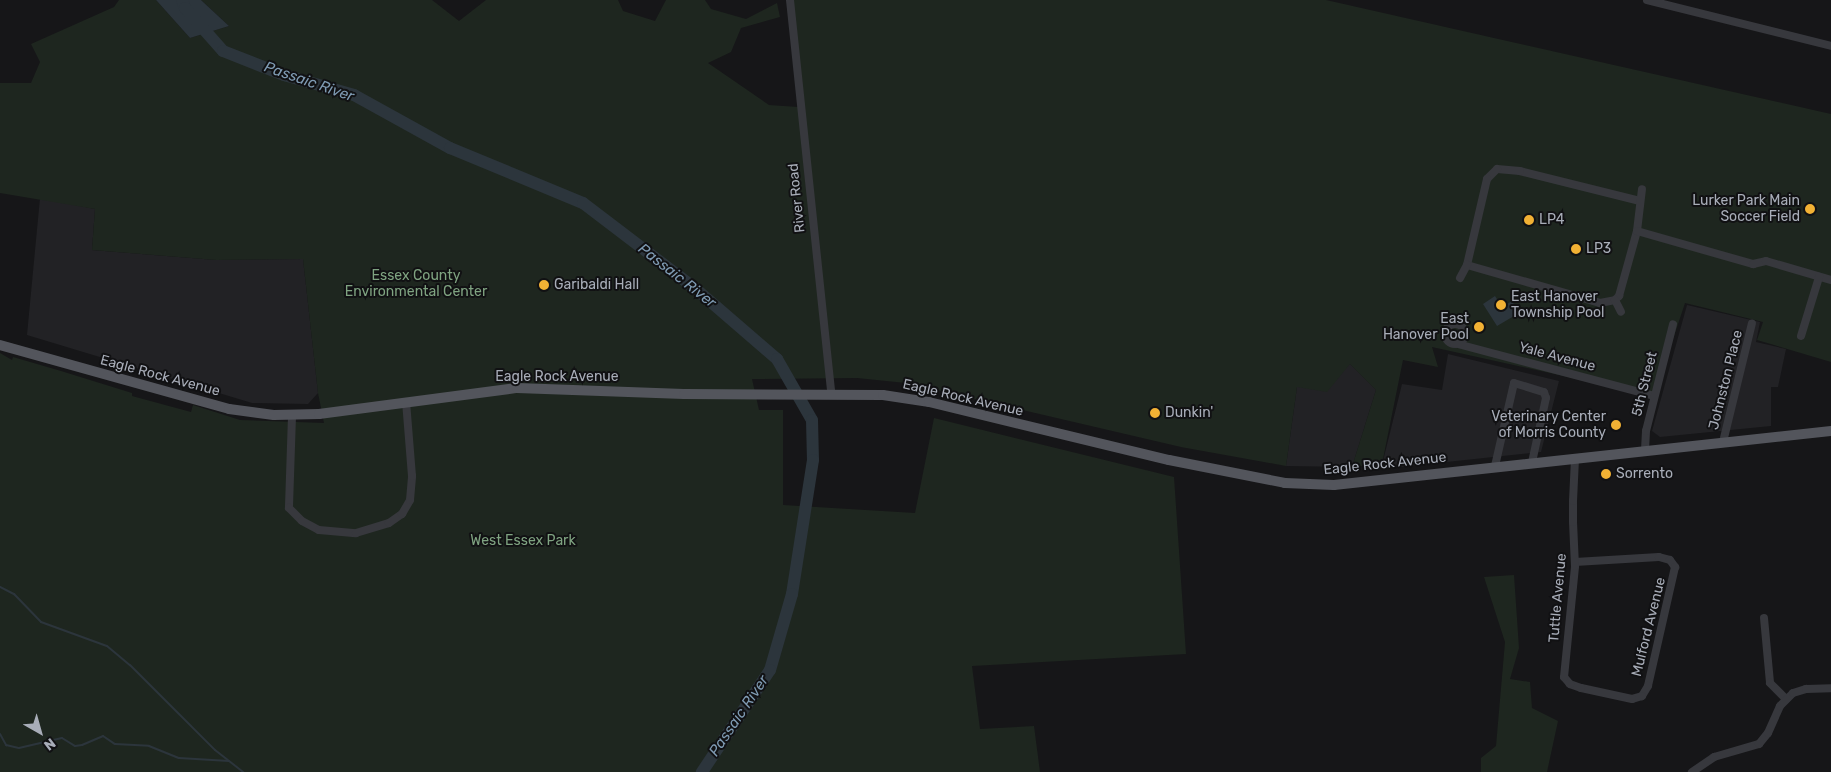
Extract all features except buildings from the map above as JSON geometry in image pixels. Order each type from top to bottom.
[{"type":"main road","name":"Eagle Rock Avenue","points":[[0,345],[229,409],[292,416],[517,388],[765,394],[836,393],[929,402],[1169,460],[1285,483],[1334,485],[1831,431]]},
{"type":"street","name":"River Road","points":[[790,0],[836,393]]},
{"type":"street","points":[[1647,0],[1831,46]]},
{"type":"street","points":[[1460,278],[1466,265],[1487,180],[1497,169],[1520,171],[1640,201]]},
{"type":"street","points":[[1466,265],[1600,302],[1615,300],[1620,296],[1637,231],[1642,189]]},
{"type":"street","points":[[1637,231],[1753,264],[1766,261],[1831,280]]},
{"type":"street","points":[[1802,336],[1819,277]]},
{"type":"street","points":[[1615,300],[1621,312]]},
{"type":"street","name":"Johnston Place","points":[[1723,442],[1752,323]]},
{"type":"street","name":"5th Street","points":[[1645,450],[1654,396],[1673,324]]},
{"type":"street","name":"Yale Avenue","points":[[1454,343],[1654,396]]},
{"type":"street","points":[[1496,466],[1514,384],[1544,392],[1546,398],[1532,462]]},
{"type":"street","points":[[292,416],[289,508],[302,521],[319,530],[356,533],[389,523],[402,514],[410,500],[412,476],[406,402]]},
{"type":"street","name":"Tuttle Avenue","points":[[1575,458],[1575,562],[1566,679],[1581,688],[1632,698],[1642,696]]},
{"type":"street","name":"Mulford Avenue","points":[[1575,562],[1660,557],[1673,563],[1676,572],[1648,686],[1642,696]]},
{"type":"street","points":[[1764,618],[1770,683],[1786,699]]},
{"type":"street","points":[[1692,772],[1714,757],[1759,744],[1786,699],[1801,690],[1831,688]]},
{"type":"shaded area","points":[[156,0],[201,0],[229,26],[190,38]]},
{"type":"shaded area","points":[[40,198],[95,209],[92,250],[216,260],[303,259],[318,393],[308,404],[252,403],[27,335]]},
{"type":"shaded area","points":[[1495,296],[1502,307],[1512,301],[1519,313],[1497,326],[1483,304]]},
{"type":"shaded area","points":[[1687,305],[1760,322],[1756,342],[1786,349],[1778,387],[1771,387],[1771,426],[1660,437],[1652,431]]},
{"type":"shaded area","points":[[1448,354],[1559,381],[1541,452],[1381,469],[1402,384],[1442,390]]},
{"type":"shaded area","points":[[1350,364],[1376,390],[1352,467],[1286,466],[1297,387]]},
{"type":"green space","points":[[119,0],[156,0],[190,38],[229,26],[201,0],[432,0],[459,21],[486,0],[618,0],[623,11],[655,21],[666,0],[705,0],[711,9],[746,19],[777,3],[780,17],[741,28],[731,52],[708,63],[769,105],[798,107],[788,0],[1326,0],[1831,114],[1831,362],[1757,340],[1763,322],[1685,303],[1654,396],[1432,347],[1438,367],[1403,360],[1382,464],[1352,467],[1376,390],[1350,364],[1327,392],[1297,387],[1286,466],[1181,447],[906,383],[857,378],[752,379],[759,410],[783,410],[783,505],[915,513],[934,418],[1174,477],[1186,654],[972,666],[980,729],[1034,726],[1040,772],[0,772],[0,353],[12,360],[13,357],[132,393],[132,396],[191,412],[193,405],[240,420],[324,423],[318,393],[303,259],[216,260],[92,250],[95,209],[0,193],[0,83],[31,83],[40,62],[31,44],[114,7]]},
{"type":"green space","points":[[1514,575],[1519,648],[1510,679],[1530,682],[1532,708],[1558,721],[1547,772],[1481,772],[1481,758],[1496,746],[1505,642],[1484,577]]},
{"type":"waterway","name":"Passaic River","points":[[182,0],[185,8],[223,51],[284,75],[354,95],[450,148],[583,203],[697,290],[777,359],[812,420],[813,460],[792,594],[770,670],[702,772]]},
{"type":"waterway","points":[[0,587],[14,594],[41,622],[107,646],[130,665],[215,750],[243,772]]},
{"type":"waterway","points":[[0,734],[6,745],[19,748],[62,738],[75,746],[103,736],[115,744],[149,746],[179,758],[229,761]]},
{"type":"place","name":"Lurker Park Main Soccer Field","points":[[1810,209]]},
{"type":"place","name":"LP4","points":[[1529,220]]},
{"type":"place","name":"LP3","points":[[1576,249]]},
{"type":"place","name":"Garibaldi Hall","points":[[544,285]]},
{"type":"place","name":"East Hanover Township Pool","points":[[1501,305]]},
{"type":"place","name":"East Hanover Pool","points":[[1479,327]]},
{"type":"place","name":"Dunkin'","points":[[1155,413]]},
{"type":"place","name":"Veterinary Center of Morris County","points":[[1616,425]]},
{"type":"place","name":"Sorrento","points":[[1606,474]]},
{"type":"park label","name":"Essex County Environmental Center","points":[[416,284]]},
{"type":"park label","name":"West Essex Park","points":[[523,541]]}]
